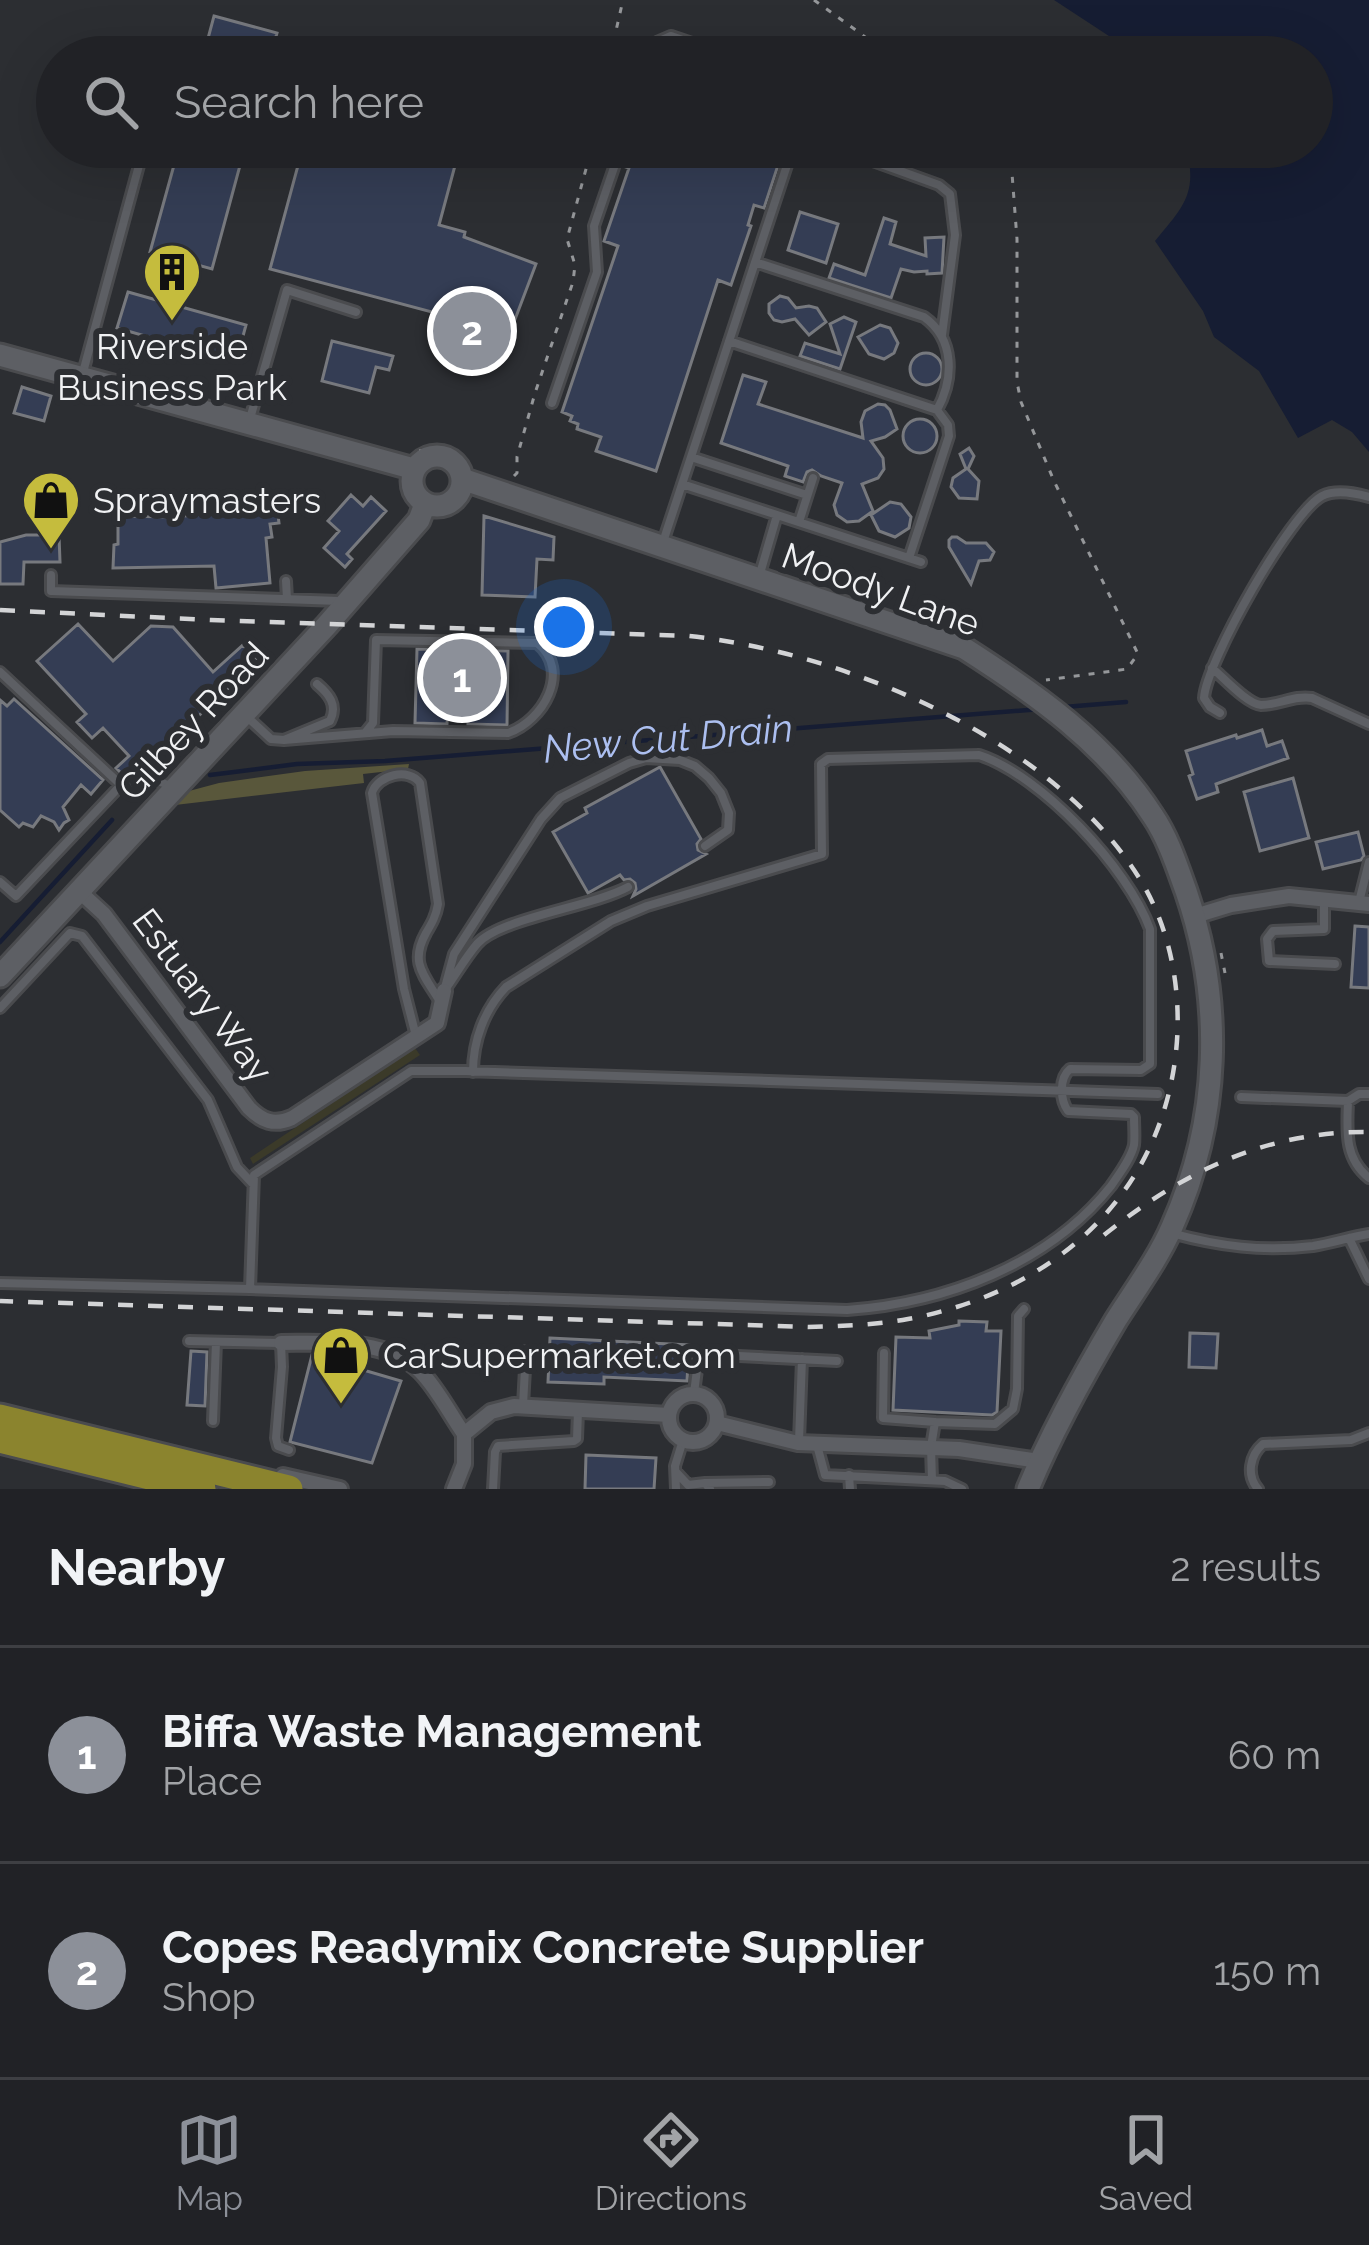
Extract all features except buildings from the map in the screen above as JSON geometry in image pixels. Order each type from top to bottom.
[{"type":"highway","points":[[0,1418],[289,1489]]},
{"type":"highway","points":[[0,1439],[202,1489]]},
{"type":"street","points":[[0,355],[414,469]]},
{"type":"street","points":[[427,458],[446,458],[462,479],[456,498],[441,506],[424,504],[412,489],[414,469],[427,458]]},
{"type":"street","name":"Moody Lane","points":[[462,479],[964,649],[1048,700],[1121,774],[1155,818],[1195,916],[1209,986],[1212,1064],[1203,1139],[1169,1233],[1105,1340],[1028,1489]]},
{"type":"street","name":"Gilbey Road","points":[[0,976],[344,605],[418,520],[424,504]]},
{"type":"street","name":"Estuary Way","points":[[80,892],[104,914],[249,1108],[270,1122],[292,1118],[437,1023],[443,998]]},
{"type":"street","points":[[1195,916],[1288,896],[1364,904]]},
{"type":"street","points":[[281,1343],[395,1353],[420,1371],[464,1434],[464,1463],[454,1489]]},
{"type":"street","points":[[694,1393],[713,1402],[717,1423],[704,1440],[683,1440],[672,1430],[669,1414],[680,1397],[694,1393]]},
{"type":"street","points":[[464,1434],[491,1412],[514,1406],[669,1414]]},
{"type":"street","points":[[717,1423],[799,1443],[958,1449],[1039,1461]]},
{"type":"street","points":[[183,1463],[249,1468],[340,1489]]},
{"type":"lane","points":[[82,377],[138,168]]},
{"type":"lane","points":[[552,403],[597,272],[594,226],[614,168]]},
{"type":"lane","points":[[662,547],[786,168]]},
{"type":"lane","points":[[892,168],[939,185],[950,194],[955,235],[942,336]]},
{"type":"lane","points":[[755,262],[924,317],[942,336],[948,351],[946,387],[937,410]]},
{"type":"lane","points":[[248,424],[286,290],[356,312]]},
{"type":"lane","points":[[729,341],[937,410],[948,425],[949,436],[910,558]]},
{"type":"lane","points":[[691,458],[807,496]]},
{"type":"lane","points":[[799,522],[813,478]]},
{"type":"lane","points":[[682,484],[921,562]]},
{"type":"lane","points":[[1220,713],[1204,698],[1212,668],[1241,609],[1293,526],[1320,496],[1369,496]]},
{"type":"lane","points":[[758,579],[777,515]]},
{"type":"lane","points":[[51,575],[51,591],[339,601],[344,605]]},
{"type":"lane","points":[[286,581],[287,599]]},
{"type":"lane","points":[[244,714],[271,740],[284,740],[365,734],[393,731],[508,733],[534,717],[546,702],[552,684],[549,656],[537,644],[376,640],[373,723],[365,734]]},
{"type":"lane","points":[[1212,668],[1260,705],[1302,696],[1369,724]]},
{"type":"lane","points":[[0,672],[121,785]]},
{"type":"lane","points":[[284,740],[332,718],[332,702],[317,684]]},
{"type":"lane","points":[[0,1283],[840,1310],[874,1308],[963,1287],[1042,1247],[1077,1221],[1121,1173],[1133,1147],[1133,1117],[1068,1111],[1063,1104],[1063,1078],[1070,1069],[1141,1070],[1150,1064],[1150,929],[1114,867],[1083,830],[997,761],[979,755],[828,759],[821,764],[822,854],[647,906],[599,926],[498,996],[473,1044],[473,1072]]},
{"type":"lane","points":[[443,998],[454,954],[541,819],[560,799],[629,763],[646,758],[680,760],[709,778],[729,812],[728,830],[705,846]]},
{"type":"lane","points":[[417,1037],[404,989],[372,794],[378,781],[386,777],[411,774],[420,783],[438,904],[417,956],[419,968],[443,998]]},
{"type":"lane","points":[[0,882],[16,896],[121,785],[141,778],[175,788]]},
{"type":"lane","points":[[1364,904],[1369,862]]},
{"type":"lane","points":[[443,998],[477,944],[488,935],[628,887]]},
{"type":"lane","points":[[1324,898],[1324,928],[1273,932],[1267,939],[1269,962],[1335,964]]},
{"type":"lane","points":[[0,1008],[70,933],[82,936],[208,1100],[237,1167],[252,1183]]},
{"type":"lane","points":[[250,1289],[252,1183],[258,1170],[398,1078],[419,1070],[1158,1094]]},
{"type":"lane","points":[[1241,1097],[1348,1101],[1369,1094]]},
{"type":"lane","points":[[1348,1101],[1349,1149],[1354,1164],[1369,1178]]},
{"type":"lane","points":[[1169,1233],[1260,1250],[1316,1246],[1367,1233]]},
{"type":"lane","points":[[1349,1238],[1369,1279]]},
{"type":"lane","points":[[884,1353],[883,1418],[994,1424],[1013,1408],[1018,1316],[1024,1310]]},
{"type":"lane","points":[[189,1341],[281,1343],[276,1443],[289,1450]]},
{"type":"lane","points":[[213,1421],[216,1342]]},
{"type":"lane","points":[[523,1406],[526,1351]]},
{"type":"lane","points":[[694,1393],[699,1354],[837,1361]]},
{"type":"lane","points":[[799,1443],[802,1359]]},
{"type":"lane","points":[[493,1489],[498,1446],[574,1442],[578,1409]]},
{"type":"lane","points":[[932,1480],[935,1422]]},
{"type":"lane","points":[[1258,1489],[1251,1479],[1251,1467],[1255,1451],[1263,1444],[1351,1440],[1369,1433]]},
{"type":"lane","points":[[676,1489],[683,1440]]},
{"type":"lane","points":[[816,1444],[825,1474],[945,1481],[962,1489]]},
{"type":"lane","points":[[675,1471],[688,1485],[769,1482]]},
{"type":"lane","points":[[850,1475],[850,1489]]},
{"type":"path","points":[[615,36],[623,0]]},
{"type":"path","points":[[814,0],[864,36]]},
{"type":"path","points":[[506,494],[517,473],[535,393],[573,282],[575,265],[567,239],[586,168]]},
{"type":"path","points":[[1012,168],[1021,403],[1138,654],[1127,669],[1045,680],[1048,700]]},
{"type":"shaded area","points":[[409,764],[408,769],[363,774],[364,783],[175,805],[189,791],[219,783]]},
{"type":"shaded area","points":[[415,1048],[420,1055],[253,1164],[250,1158]]},
{"type":"water","points":[[1054,0],[1369,0],[1369,452],[1352,432],[1332,420],[1298,438],[1259,371],[1214,337],[1203,311],[1155,241],[1186,198],[1189,168],[1333,168],[1333,36],[1109,36]]},
{"type":"waterway","name":"New Cut Drain","points":[[1064,707],[1126,702]]},
{"type":"waterway","name":"New Cut Drain","points":[[210,775],[297,764],[1041,709]]},
{"type":"waterway","name":"New Cut Drain","points":[[0,942],[112,820]]},
{"type":"railway","points":[[0,610],[689,636],[816,662],[881,685],[945,713],[1005,748],[1060,789],[1107,835],[1144,886],[1162,925],[1173,966],[1177,1031],[1166,1105],[1147,1152],[1121,1195],[1089,1231],[1051,1262],[1007,1287],[908,1319],[808,1327],[0,1301]]},
{"type":"railway","points":[[1104,1235],[1164,1192],[1228,1160],[1295,1139],[1369,1132]]},
{"type":"place","name":"Riverside Business Park","points":[[172,323]]},
{"type":"place","name":"Copes Readymix Concrete Supplier","points":[[472,331]]},
{"type":"place","name":"Spraymasters","points":[[51,551]]},
{"type":"place","name":"Biffa Waste Management","points":[[462,678]]},
{"type":"place","name":"CarSupermarket.com","points":[[341,1406]]}]
